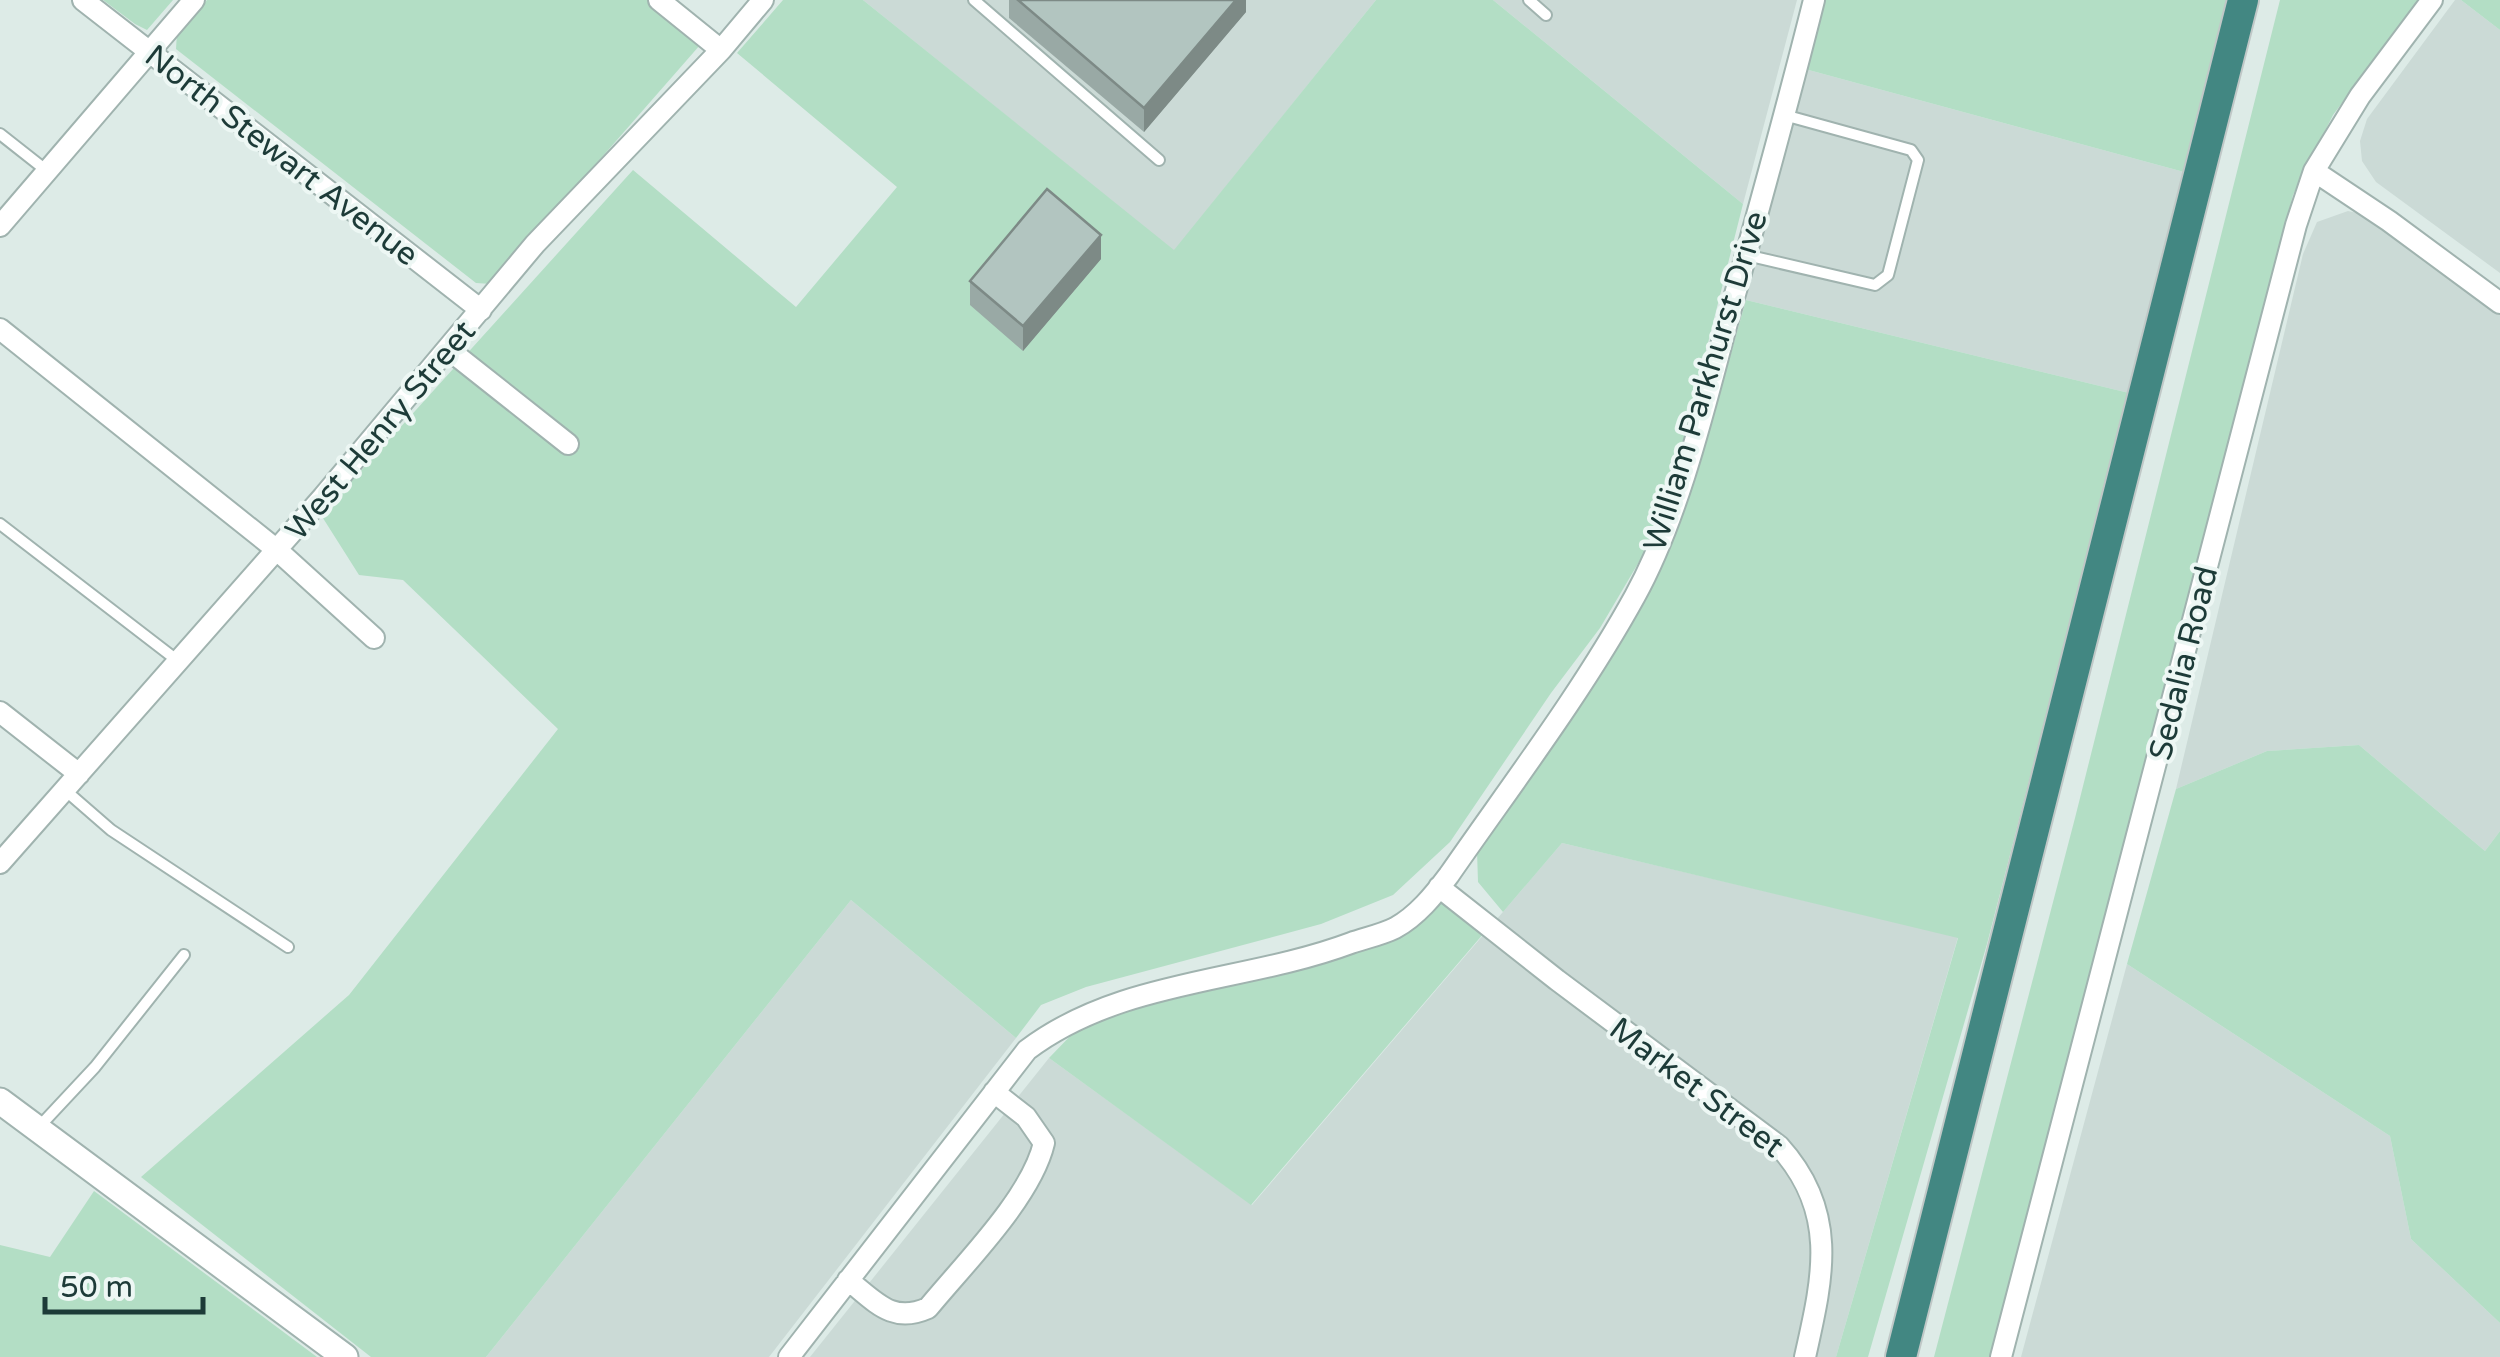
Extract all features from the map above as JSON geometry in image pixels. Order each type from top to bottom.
[{"type":"highway","points":[[1901,1357],[2244,0]]},
{"type":"street","name":"North Stewart Avenue","points":[[83,0],[481,310]]},
{"type":"street","points":[[0,226],[194,0]]},
{"type":"street","points":[[659,0],[720,50]]},
{"type":"street","name":"West Henry Street","points":[[0,863],[277,550],[536,244],[763,0]]},
{"type":"street","name":"William Parkhurst Drive","points":[[789,1357],[1027,1050],[1052,1031],[1142,994],[1342,947],[1395,927],[1440,888],[1590,670],[1636,594],[1674,502],[1746,255],[1814,0]]},
{"type":"street","name":"Sedalia Road","points":[[2002,1357],[2254,396],[2278,290],[2314,172],[2360,96],[2432,0]]},
{"type":"street","points":[[2314,172],[2389,221],[2500,304]]},
{"type":"street","points":[[0,329],[277,550],[374,638]]},
{"type":"street","points":[[448,348],[568,444]]},
{"type":"street","points":[[0,712],[79,774]]},
{"type":"street","name":"Market Street","points":[[1440,888],[1779,1146],[1800,1169],[1818,1212],[1822,1237],[1821,1268],[1805,1357]]},
{"type":"street","points":[[848,1280],[893,1314],[910,1316],[928,1308],[1016,1199],[1030,1178],[1044,1143],[1026,1117],[994,1092]]},
{"type":"street","points":[[0,1101],[345,1357]]},
{"type":"lane","points":[[974,0],[1159,160]]},
{"type":"lane","points":[[1530,0],[1546,16]]},
{"type":"lane","points":[[1746,255],[1875,286],[1888,274],[1918,160],[1911,150],[1784,115]]},
{"type":"lane","points":[[0,134],[47,171]]},
{"type":"lane","points":[[0,524],[179,661]]},
{"type":"lane","points":[[64,790],[111,830],[288,948]]},
{"type":"lane","points":[[37,1128],[95,1066],[184,955]]},
{"type":"shaded area","points":[[863,0],[1376,0],[1174,251]]},
{"type":"shaded area","points":[[1493,0],[1797,0],[1743,204]]},
{"type":"shaded area","points":[[2455,0],[2461,0],[2500,30],[2500,273],[2376,182],[2362,161],[2360,141],[2367,119]]},
{"type":"shaded area","points":[[1805,69],[2184,172],[2129,393],[1746,300]]},
{"type":"shaded area","points":[[2348,211],[2380,218],[2500,310],[2500,831],[2485,851],[2359,745],[2267,751],[2176,789],[2303,254],[2317,222]]},
{"type":"shaded area","points":[[1562,843],[1958,937],[1836,1357],[810,1357],[1049,1058],[1252,1205]]},
{"type":"shaded area","points":[[851,900],[1016,1038],[769,1357],[486,1357]]},
{"type":"shaded area","points":[[2127,964],[2390,1136],[2411,1239],[2500,1323],[2500,1357],[2021,1357]]},
{"type":"green space","points":[[103,0],[173,0],[147,30]]},
{"type":"green space","points":[[207,0],[659,0],[700,45],[491,284],[476,283],[176,49],[177,33]]},
{"type":"green space","points":[[783,0],[863,0],[1174,250],[1376,0],[1493,0],[1743,204],[1681,450],[1646,550],[1600,628],[1450,842],[1393,895],[1321,924],[1086,987],[1041,1005],[1016,1038],[851,900],[486,1357],[371,1357],[141,1177],[349,995],[558,729],[403,580],[359,575],[321,515],[633,170],[796,307],[897,187],[737,53]]},
{"type":"green space","points":[[1824,0],[2229,0],[2184,172],[1805,69]]},
{"type":"green space","points":[[2280,0],[2419,0],[2333,115],[2293,195],[1993,1357],[1934,1357],[2075,818]]},
{"type":"green space","points":[[2461,0],[2500,0],[2500,30]]},
{"type":"green space","points":[[1746,300],[2129,393],[1987,944],[1868,1357],[1836,1357],[1958,938],[1562,843],[1503,912],[1478,882],[1477,851],[1548,753],[1622,638],[1660,569],[1706,442]]},
{"type":"green space","points":[[2359,745],[2485,851],[2500,831],[2500,1323],[2411,1239],[2390,1136],[2127,964],[2176,789],[2267,751]]},
{"type":"green space","points":[[1431,901],[1460,906],[1490,926],[1251,1205],[1049,1058],[1076,1030],[1119,1005],[1306,966]]},
{"type":"green space","points":[[94,1191],[317,1357],[0,1357],[0,1245],[50,1257]]},
{"type":"building","points":[[1018,0],[1236,0],[1144,108]]},
{"type":"building","points":[[1047,189],[1101,235],[1023,326],[970,281]]}]
